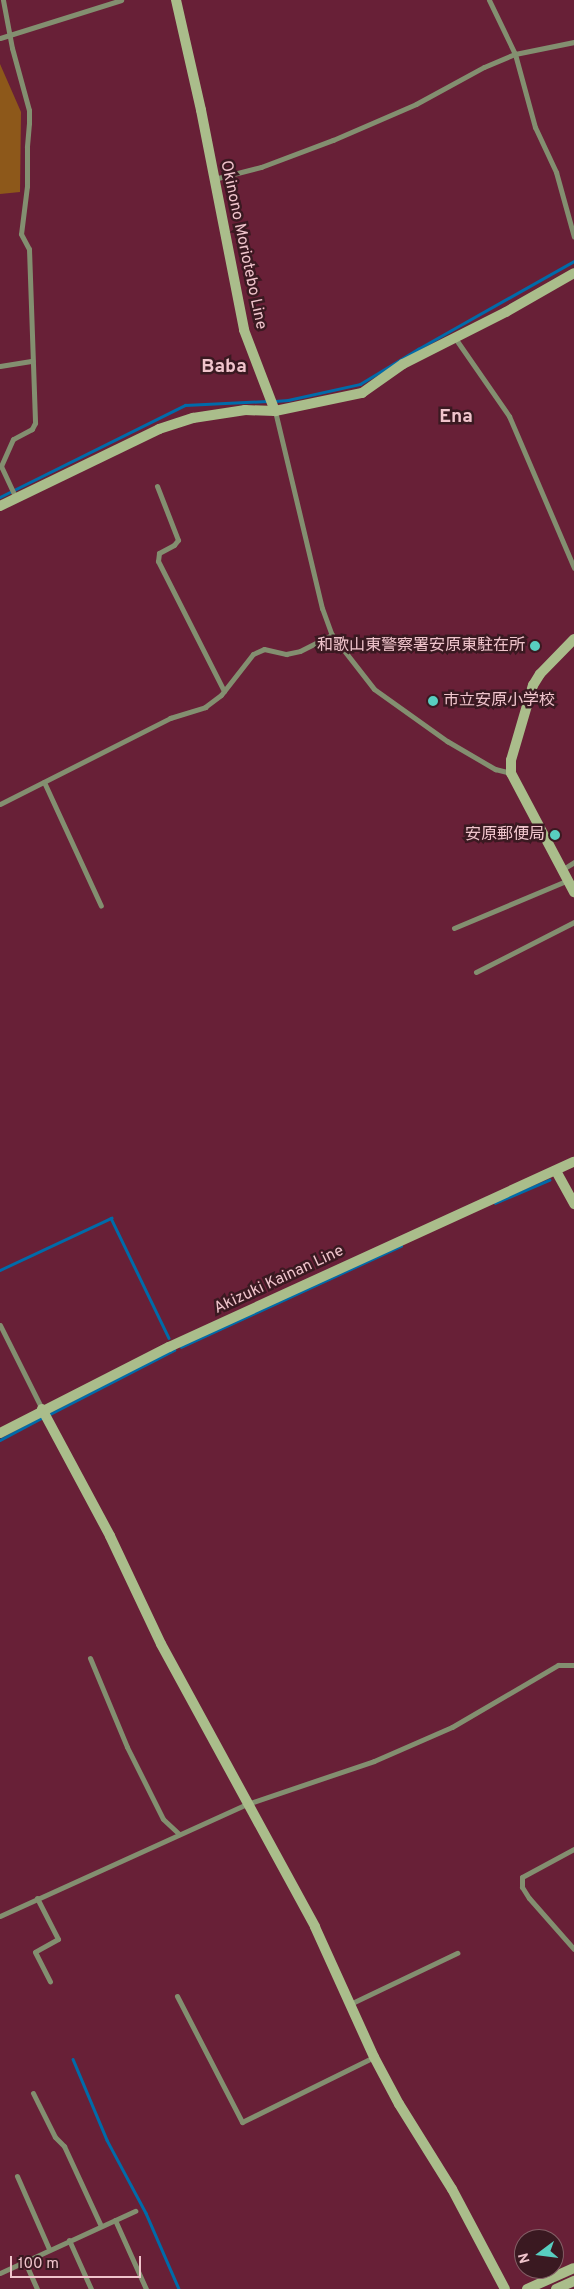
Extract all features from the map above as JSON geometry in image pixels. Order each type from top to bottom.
[{"type":"main road","name":"Okinono Moriotebo Line","points":[[176,0],[201,110],[244,330],[275,411]]},
{"type":"main road","points":[[0,506],[159,429],[193,418],[245,410],[275,411],[362,393],[403,364],[574,273]]},
{"type":"main road","points":[[574,639],[540,674],[533,685],[511,760],[511,773],[574,892]]},
{"type":"main road","name":"Akizuki Kainan Line","points":[[0,1433],[42,1409],[169,1347],[407,1236],[574,1162]]},
{"type":"main road","points":[[556,1171],[574,1204]]},
{"type":"main road","points":[[42,1409],[110,1536],[161,1644],[314,1927],[374,2057],[399,2104],[452,2188],[505,2289]]},
{"type":"main road","points":[[527,2289],[574,2268]]},
{"type":"main road","points":[[556,2289],[574,2281]]},
{"type":"street","points":[[3,0],[29,110],[27,186],[22,234],[29,249],[35,422],[32,429],[13,439],[1,466],[16,498]]},
{"type":"street","points":[[0,38],[121,0]]},
{"type":"street","points":[[489,0],[515,54],[535,127],[556,172],[574,237]]},
{"type":"street","points":[[213,179],[261,167],[333,140],[416,104],[484,67],[515,54],[574,42]]},
{"type":"street","points":[[455,338],[508,416],[574,568]]},
{"type":"street","points":[[0,366],[33,361]]},
{"type":"street","points":[[275,411],[322,608],[332,635],[374,689],[446,741],[495,769],[511,773]]},
{"type":"street","points":[[157,486],[178,540],[174,545],[158,553],[158,561],[224,691]]},
{"type":"street","points":[[0,804],[170,718],[205,707],[224,691],[253,654],[264,649],[286,654],[300,651],[332,635]]},
{"type":"street","points":[[44,782],[101,906]]},
{"type":"street","points":[[562,869],[574,862]]},
{"type":"street","points":[[454,928],[568,880]]},
{"type":"street","points":[[476,972],[574,922]]},
{"type":"street","points":[[0,1325],[42,1409]]},
{"type":"street","points":[[90,1658],[135,1763],[163,1819],[179,1834]]},
{"type":"street","points":[[0,1916],[248,1804],[374,1761],[452,1727],[558,1665],[574,1665]]},
{"type":"street","points":[[574,1848],[522,1877],[522,1887],[529,1898],[574,1949]]},
{"type":"street","points":[[37,1898],[58,1939],[35,1952],[50,1981]]},
{"type":"street","points":[[350,2004],[457,1953]]},
{"type":"street","points":[[177,1996],[242,2122],[374,2057]]},
{"type":"street","points":[[32,2093],[55,2137],[64,2146],[101,2226]]},
{"type":"street","points":[[17,2176],[49,2249]]},
{"type":"street","points":[[0,2273],[135,2211]]},
{"type":"street","points":[[115,2220],[146,2289]]},
{"type":"street","points":[[69,2240],[91,2289]]},
{"type":"street","points":[[25,2262],[37,2289]]},
{"type":"shaded area","points":[[0,64],[21,112],[20,192],[0,194]]},
{"type":"waterway","points":[[275,401],[288,400],[360,384],[574,261]]},
{"type":"waterway","points":[[0,497],[185,405],[267,401]]},
{"type":"waterway","points":[[495,1203],[549,1180]]},
{"type":"waterway","points":[[0,1270],[111,1218],[169,1338]]},
{"type":"waterway","points":[[181,1347],[401,1246]]},
{"type":"waterway","points":[[48,1415],[174,1350]]},
{"type":"waterway","points":[[0,1440],[43,1417]]},
{"type":"waterway","points":[[73,2059],[107,2140],[146,2213],[179,2289]]},
{"type":"place","name":"和歌山東警察署安原東駐在所","points":[[535,646]]},
{"type":"place","name":"市立安原小学校","points":[[433,701]]},
{"type":"place","name":"安原郵便局","points":[[555,835]]},
{"type":"district","name":"Baba","points":[[224,368]]},
{"type":"district","name":"Ena","points":[[456,418]]}]
